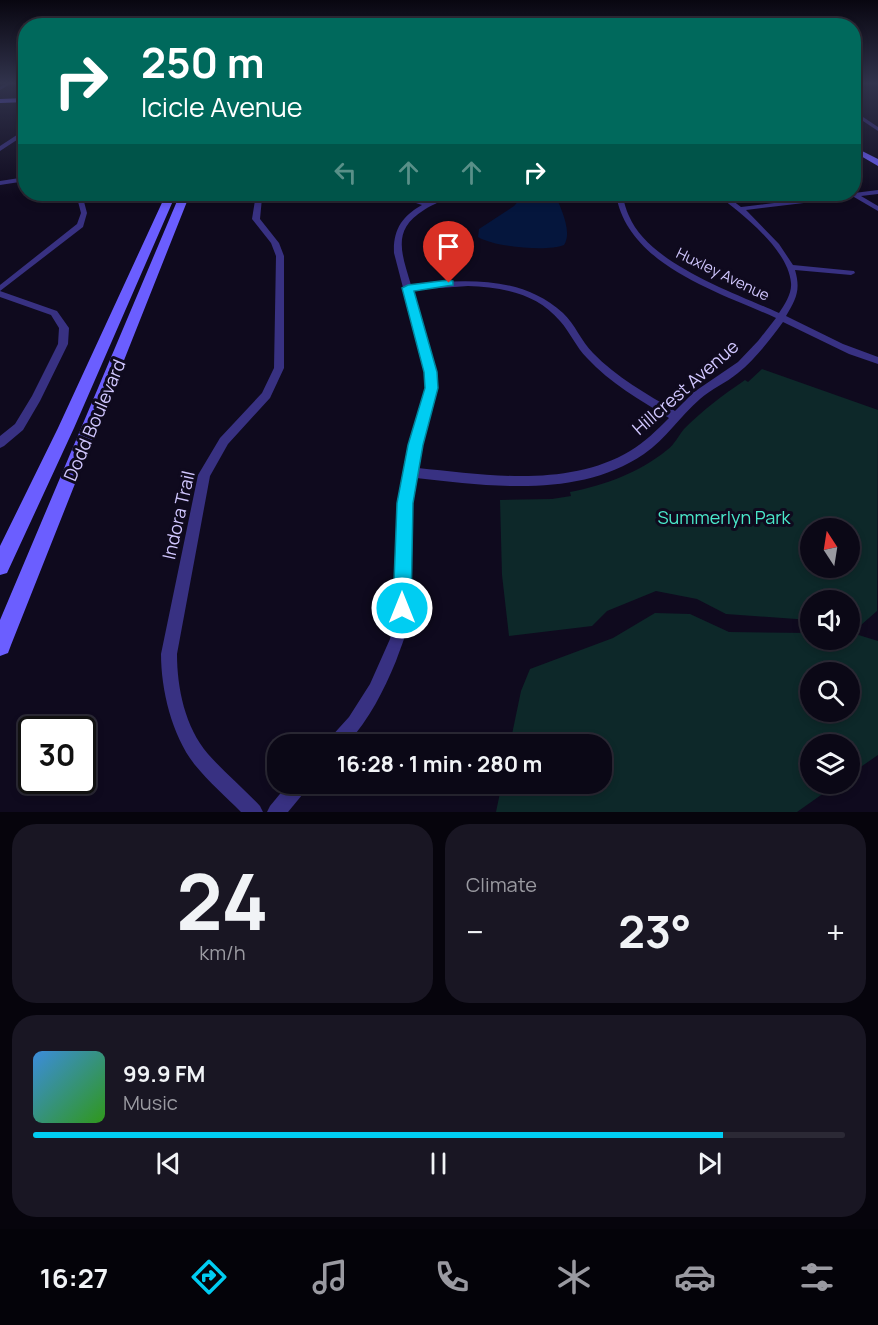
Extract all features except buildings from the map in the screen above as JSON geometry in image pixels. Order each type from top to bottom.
[{"type":"main road","points":[[861,153],[878,163]]},
{"type":"main road","name":"Dodd Boulevard","points":[[0,566],[71,417],[168,201]]},
{"type":"main road","name":"Dodd Boulevard","points":[[0,645],[182,201]]},
{"type":"street","points":[[0,149],[18,136]]},
{"type":"street","points":[[0,183],[18,180]]},
{"type":"street","points":[[861,194],[878,192]]},
{"type":"street","points":[[861,199],[878,209]]},
{"type":"street","points":[[0,289],[80,225],[84,213],[81,201]]},
{"type":"street","name":"Indora Trail","points":[[254,812],[201,759],[189,741],[175,705],[169,671],[171,637],[204,475],[224,441],[261,402],[279,368],[280,256],[275,243],[256,219],[258,201]]},
{"type":"street","points":[[416,201],[426,204]]},
{"type":"street","points":[[345,734],[355,723],[376,690],[397,639],[403,598],[403,520],[410,472],[432,388],[430,372],[397,249],[397,236],[405,220],[433,201]]},
{"type":"street","name":"Huxley Avenue","points":[[620,201],[630,226],[662,258],[705,283],[780,316],[837,346],[878,361]]},
{"type":"street","points":[[730,201],[741,209],[777,248],[791,267],[851,273]]},
{"type":"street","points":[[741,209],[806,201]]},
{"type":"street","name":"Hillcrest Avenue","points":[[410,472],[519,481],[562,478],[610,466],[642,449],[667,429],[699,394],[744,362],[791,303],[794,293],[791,267]]},
{"type":"street","points":[[408,288],[479,283],[507,287],[531,296],[560,315],[581,345],[603,368],[676,417]]},
{"type":"street","points":[[0,294],[54,313],[64,328],[63,345],[36,398],[19,427],[0,443]]},
{"type":"street","points":[[276,812],[292,794]]},
{"type":"green space","name":"Summerlyn Park","points":[[762,369],[878,410],[877,611],[860,625],[860,590],[800,590],[800,619],[726,614],[697,599],[656,591],[607,611],[592,626],[509,636],[502,575],[500,500],[552,499],[571,496],[570,492],[609,482],[633,472],[670,448],[698,415],[745,380],[748,382]]},
{"type":"green space","points":[[655,613],[690,614],[729,632],[800,633],[800,650],[860,650],[860,635],[878,641],[878,755],[860,767],[860,734],[800,734],[800,794],[822,794],[797,812],[496,812],[500,794],[612,794],[612,734],[512,734],[521,691],[530,669],[613,638]]},
{"type":"water","points":[[519,201],[558,201],[567,233],[564,245],[546,248],[521,247],[486,241],[478,237],[479,229]]},
{"type":"route","points":[[402,608],[402,542],[406,493],[419,432],[429,405],[432,388],[408,288],[449,283]]}]
